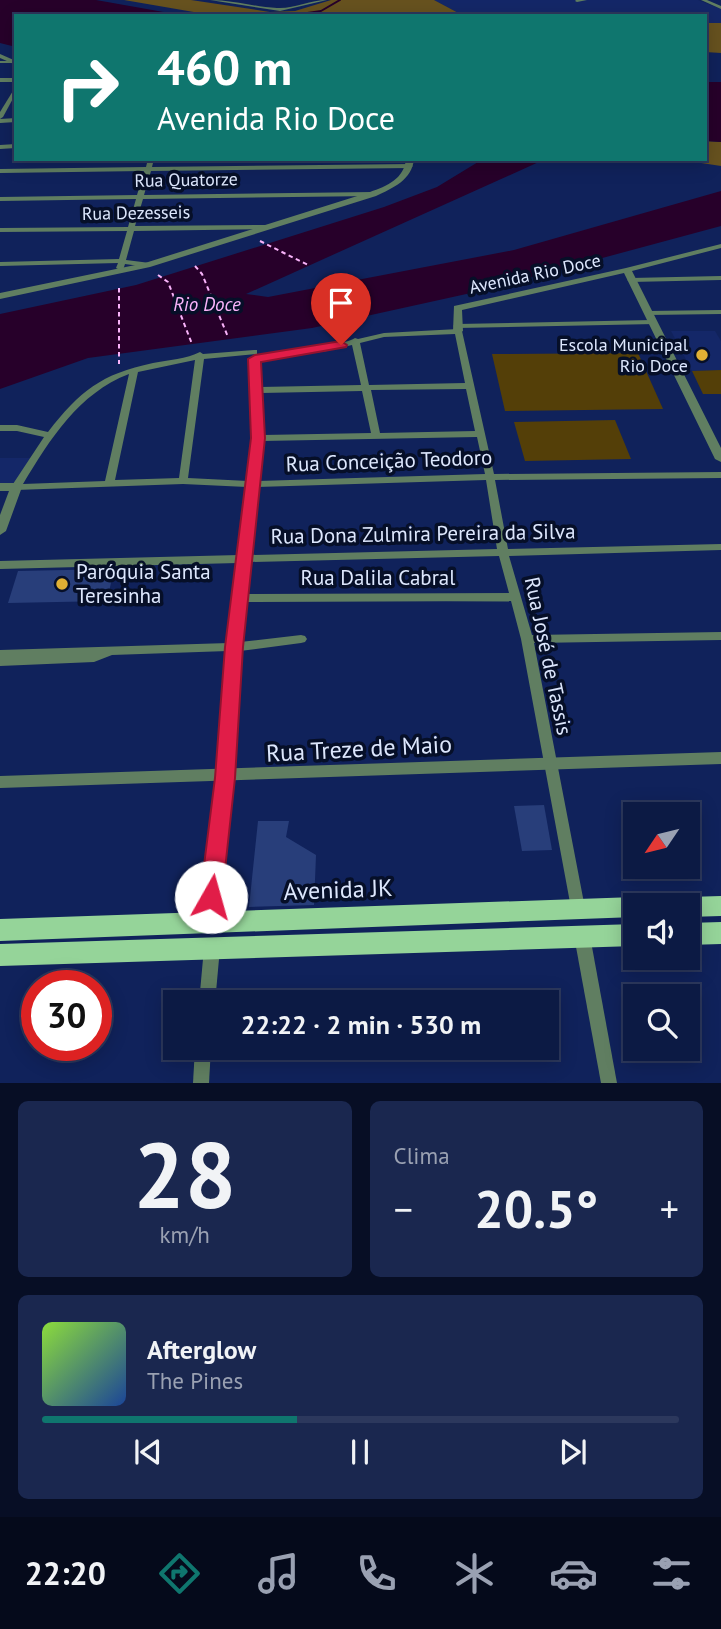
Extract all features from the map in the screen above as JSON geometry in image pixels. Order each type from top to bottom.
[{"type":"main road","points":[[700,907],[721,906]]},
{"type":"main road","name":"Avenida JK","points":[[0,930],[208,920],[623,907]]},
{"type":"main road","points":[[700,934],[721,933]]},
{"type":"main road","points":[[0,955],[623,935]]},
{"type":"street","points":[[212,0],[285,9],[326,0]]},
{"type":"street","points":[[244,6],[250,0]]},
{"type":"street","points":[[285,9],[296,0]]},
{"type":"street","points":[[577,1],[585,0]]},
{"type":"street","points":[[702,0],[721,5]]},
{"type":"street","points":[[0,99],[13,99]]},
{"type":"street","points":[[0,119],[13,99]]},
{"type":"street","points":[[120,266],[150,161]]},
{"type":"street","points":[[0,171],[410,162]]},
{"type":"street","points":[[0,264],[147,265],[391,187],[410,162]]},
{"type":"street","name":"Rua Quatorze","points":[[0,199],[373,194]]},
{"type":"street","name":"Rua Dezesseis","points":[[0,230],[272,227]]},
{"type":"street","name":"Avenida Rio Doce","points":[[457,329],[457,308],[629,275],[721,246]]},
{"type":"street","points":[[0,296],[120,266]]},
{"type":"street","points":[[721,278],[629,275],[721,458]]},
{"type":"street","points":[[0,531],[2,518],[16,487],[47,435],[98,385],[116,376],[200,355],[259,356],[296,353],[384,335],[721,312]]},
{"type":"street","name":"Rua José de Tassis","points":[[457,329],[490,477],[503,552],[527,639],[548,762],[578,908]]},
{"type":"street","points":[[355,340],[376,435]]},
{"type":"street","points":[[183,481],[200,355]]},
{"type":"street","points":[[208,920],[225,778],[243,558],[258,438],[259,356]]},
{"type":"street","points":[[109,484],[134,372]]},
{"type":"street","points":[[257,390],[469,386]]},
{"type":"street","points":[[0,428],[17,428],[47,435]]},
{"type":"street","points":[[258,438],[479,434]]},
{"type":"street","name":"Rua Conceição Teodoro","points":[[16,487],[183,481],[253,484],[490,477],[721,475]]},
{"type":"street","points":[[0,487],[16,487]]},
{"type":"street","name":"Rua Dona Zulmira Pereira da Silva","points":[[0,565],[721,547]]},
{"type":"street","name":"Rua Dalila Cabral","points":[[240,598],[516,597]]},
{"type":"street","points":[[527,639],[721,636]]},
{"type":"street","points":[[0,654],[234,647],[301,639]]},
{"type":"street","points":[[0,662],[94,658],[110,652]]},
{"type":"street","name":"Rua Treze de Maio","points":[[0,782],[225,778],[548,762],[721,758]]},
{"type":"street","points":[[582,936],[609,1083]]},
{"type":"street","points":[[208,990],[212,948]]},
{"type":"street","points":[[201,1083],[203,1060]]},
{"type":"shaded area","points":[[124,0],[191,0],[270,12],[295,11],[331,0],[434,0],[460,14],[205,14]]},
{"type":"shaded area","points":[[434,0],[698,0],[721,9],[721,23],[707,23],[707,14],[460,14]]},
{"type":"shaded area","points":[[707,23],[721,23],[721,53],[707,52]]},
{"type":"shaded area","points":[[707,141],[721,142],[721,166],[688,161],[707,161]]},
{"type":"shaded area","name":"Escola Municipal Rio Doce","points":[[671,331],[715,331],[721,341],[721,370],[692,371]]},
{"type":"shaded area","points":[[638,353],[663,409],[505,411],[492,354]]},
{"type":"shaded area","points":[[721,370],[721,394],[703,394],[692,371]]},
{"type":"shaded area","points":[[615,420],[631,459],[525,461],[514,422]]},
{"type":"shaded area","points":[[0,458],[31,458],[16,484],[0,484]]},
{"type":"water","points":[[0,0],[96,0],[175,14],[14,14],[14,46],[0,43]]},
{"type":"water","points":[[707,82],[721,82],[721,142],[707,141]]},
{"type":"water","name":"Rio Doce","points":[[480,161],[541,161],[246,294],[268,297],[514,250],[721,191],[721,226],[480,291],[312,328],[88,358],[0,389],[0,314],[136,285],[384,207],[437,187]]},
{"type":"building","name":"Paróquia Santa Teresinha","points":[[114,569],[107,601],[8,603],[18,571]]},
{"type":"building","points":[[544,805],[552,850],[522,851],[514,806]]},
{"type":"building","points":[[258,821],[289,821],[286,837],[316,855],[314,905],[249,907]]},
{"type":"waterway","points":[[301,14],[321,11],[340,0]]},
{"type":"ferry route","points":[[260,241],[308,265]]},
{"type":"ferry route","points":[[195,266],[202,274],[228,337]]},
{"type":"ferry route","points":[[158,275],[168,282],[192,344]]},
{"type":"ferry route","points":[[119,288],[119,364]]},
{"type":"place","name":"Escola Municipal Rio Doce","points":[[702,355]]},
{"type":"place","name":"Paróquia Santa Teresinha","points":[[62,584]]},
{"type":"route","points":[[211,897],[225,778],[243,558],[258,438],[255,359],[341,345]]}]
